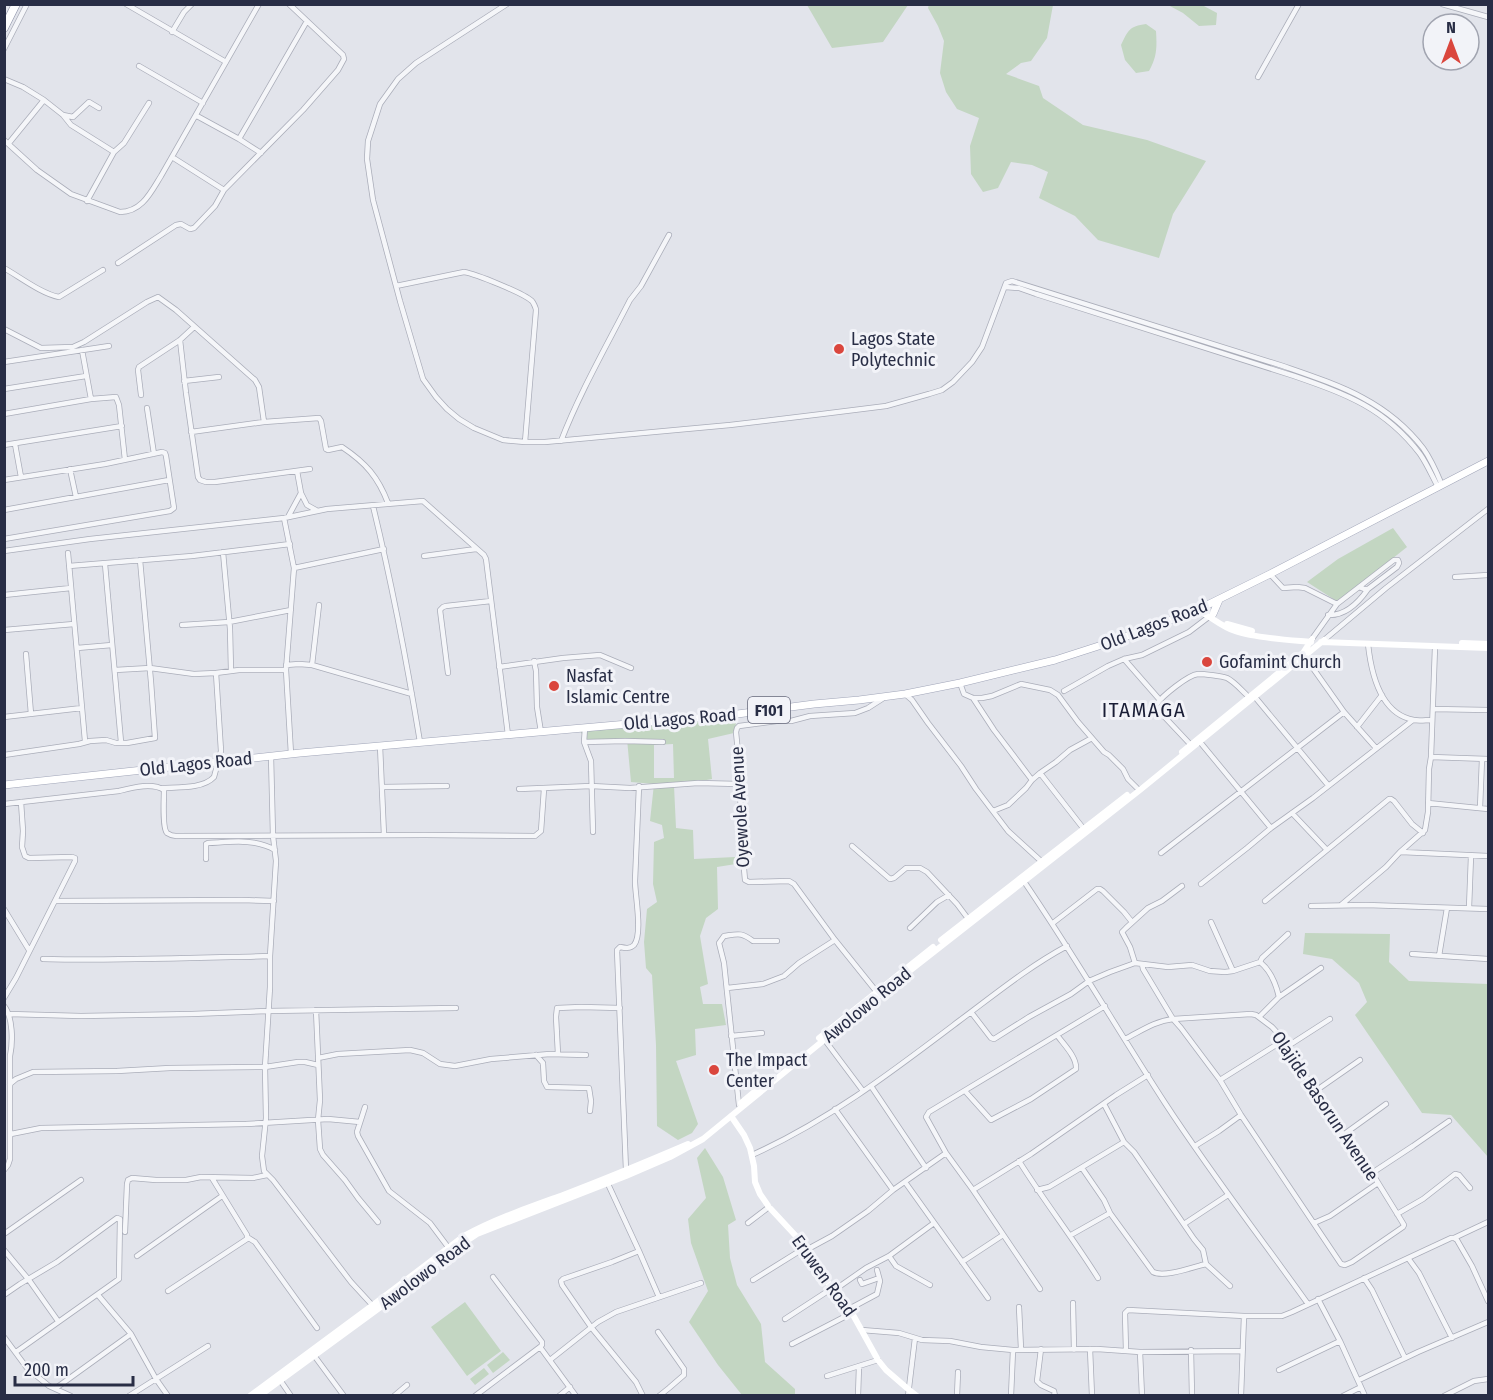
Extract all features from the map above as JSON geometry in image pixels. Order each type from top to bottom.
[{"type":"highway","points":[[4,28],[16,4]]},
{"type":"main road","name":"Old Lagos Road","points":[[4,785],[291,754],[730,715],[886,697],[960,683],[1055,660],[1197,610],[1488,461]]},
{"type":"main road","points":[[1212,615],[1220,599]]},
{"type":"main road","points":[[1206,605],[1212,615]]},
{"type":"main road","points":[[1197,610],[1242,629],[1311,640],[1435,647],[1488,646]]},
{"type":"main road","name":"Awolowo Road","points":[[375,1307],[397,1295],[450,1252],[477,1234],[608,1184],[670,1157],[699,1140],[1023,880],[1200,742],[1303,653],[1311,640]]},
{"type":"main road","points":[[1323,641],[1488,646]]},
{"type":"main road","name":"Awolowo Road","points":[[250,1395],[375,1307],[448,1247],[475,1229],[626,1171],[699,1140],[876,991],[1023,880],[1041,862],[1083,828],[1165,767],[1190,744],[1323,641]]},
{"type":"main road","name":"Eruwen Road","points":[[731,1116],[744,1136],[752,1155],[755,1182],[760,1194],[807,1248],[832,1290],[851,1311],[885,1370],[908,1392],[917,1395]]},
{"type":"main road","name":"Awolowo Road","points":[[259,1395],[312,1353]]},
{"type":"street","points":[[4,49],[27,4]]},
{"type":"street","points":[[126,4],[133,6],[172,32],[225,62]]},
{"type":"street","points":[[172,32],[184,12],[192,4]]},
{"type":"street","points":[[44,100],[7,142],[46,177],[70,194],[120,212],[129,211],[148,196],[259,4]]},
{"type":"street","points":[[118,263],[177,225],[181,224],[192,229],[209,213],[224,190],[303,110],[338,70],[344,60],[341,52],[289,4]]},
{"type":"street","points":[[507,4],[416,63],[398,79],[380,104],[368,141],[368,167],[373,200],[423,379],[447,409],[474,428],[503,440],[561,441],[886,406],[942,390],[953,382],[972,362],[982,347],[1006,283],[1012,281],[1283,366],[1354,393],[1389,413],[1407,430],[1424,449],[1440,486]]},
{"type":"street","points":[[1258,77],[1299,4]]},
{"type":"street","points":[[1442,4],[1488,17]]},
{"type":"street","points":[[239,139],[307,21]]},
{"type":"street","points":[[139,66],[203,103]]},
{"type":"street","points":[[4,79],[44,100],[71,124],[114,152]]},
{"type":"street","points":[[63,115],[73,117],[88,102],[99,108]]},
{"type":"street","points":[[87,201],[114,152],[130,135],[149,103]]},
{"type":"street","points":[[196,116],[261,153]]},
{"type":"street","points":[[172,157],[224,190]]},
{"type":"street","points":[[561,441],[573,412],[630,300],[641,286],[669,235]]},
{"type":"street","points":[[4,268],[55,297],[59,297],[103,270]]},
{"type":"street","points":[[396,286],[464,272],[474,273],[533,302],[536,318],[525,442]]},
{"type":"street","points":[[4,329],[40,348],[73,347],[158,297],[177,310],[257,384],[264,422]]},
{"type":"street","points":[[141,395],[139,367],[194,327]]},
{"type":"street","points":[[180,339],[191,432],[198,477],[202,482],[310,469]]},
{"type":"street","points":[[4,362],[109,346]]},
{"type":"street","points":[[82,350],[91,399]]},
{"type":"street","points":[[4,389],[86,375]]},
{"type":"street","points":[[184,381],[219,376]]},
{"type":"street","points":[[4,414],[116,397],[122,426],[125,460]]},
{"type":"street","points":[[147,408],[154,454]]},
{"type":"street","points":[[191,432],[264,422],[319,418],[326,449],[342,447],[363,463],[382,487],[388,503]]},
{"type":"street","points":[[4,445],[122,426]]},
{"type":"street","points":[[15,444],[21,477]]},
{"type":"street","points":[[4,480],[165,453],[174,508],[171,511],[4,539]]},
{"type":"street","points":[[70,469],[76,497]]},
{"type":"street","points":[[297,471],[301,493],[307,505],[318,511]]},
{"type":"street","points":[[4,510],[169,480]]},
{"type":"street","points":[[291,754],[286,668],[294,568],[286,517],[301,493]]},
{"type":"street","points":[[4,551],[286,517],[318,511],[423,501],[486,559],[508,735]]},
{"type":"street","points":[[373,506],[384,549],[420,742]]},
{"type":"street","points":[[1323,641],[1386,588],[1488,509]]},
{"type":"street","points":[[69,566],[290,544]]},
{"type":"street","points":[[294,568],[384,549]]},
{"type":"street","points":[[424,556],[476,549]]},
{"type":"street","points":[[223,552],[231,670]]},
{"type":"street","points":[[68,553],[85,741]]},
{"type":"street","points":[[4,755],[72,746],[85,741],[106,740],[116,743],[155,738],[140,560]]},
{"type":"street","points":[[1311,640],[1328,615],[1337,604],[1394,560],[1398,560],[1397,567],[1368,589],[1353,606],[1337,615],[1328,615]]},
{"type":"street","points":[[105,564],[121,742]]},
{"type":"street","points":[[1270,574],[1283,588],[1305,588],[1337,604]]},
{"type":"street","points":[[1455,577],[1488,575]]},
{"type":"street","points":[[1359,587],[1368,589]]},
{"type":"street","points":[[4,595],[71,588]]},
{"type":"street","points":[[448,673],[440,610],[446,606],[490,601]]},
{"type":"street","points":[[312,665],[319,605]]},
{"type":"street","points":[[182,625],[229,622],[291,610]]},
{"type":"street","points":[[1064,691],[1108,666],[1142,655],[1189,632],[1212,615]]},
{"type":"street","points":[[4,630],[74,624]]},
{"type":"street","points":[[1368,644],[1372,671],[1390,707],[1413,720],[1432,720]]},
{"type":"street","points":[[76,648],[112,645]]},
{"type":"street","points":[[1341,905],[1425,830],[1431,757],[1435,647]]},
{"type":"street","points":[[26,654],[31,714]]},
{"type":"street","points":[[499,667],[534,661],[603,655],[631,668]]},
{"type":"street","points":[[1305,657],[1344,712],[1377,748]]},
{"type":"street","points":[[1124,659],[1160,699]]},
{"type":"street","points":[[534,661],[541,732]]},
{"type":"street","points":[[115,669],[150,668],[194,674],[286,668],[300,664],[312,665],[412,694]]},
{"type":"street","points":[[4,804],[130,788],[198,785],[211,781],[216,774],[221,751],[216,673]]},
{"type":"street","points":[[1190,744],[1156,705],[1178,685],[1197,674],[1225,677],[1252,697],[1328,785]]},
{"type":"street","points":[[960,683],[964,694],[973,698],[992,696],[1021,684],[1050,690],[1058,695],[1078,722],[1123,769],[1128,779],[1137,788]]},
{"type":"street","points":[[905,694],[962,766],[976,789],[1008,831],[1041,862]]},
{"type":"street","points":[[1357,726],[1382,695]]},
{"type":"street","name":"Oyewole Avenue","points":[[876,991],[794,884],[789,881],[749,882],[745,880],[737,729],[739,726],[799,720],[810,716],[855,713],[886,697]]},
{"type":"street","points":[[973,698],[1032,780]]},
{"type":"street","points":[[4,717],[82,708]]},
{"type":"street","points":[[1433,708],[1488,710]]},
{"type":"street","points":[[1161,853],[1344,712]]},
{"type":"street","points":[[1201,884],[1413,720]]},
{"type":"street","points":[[585,728],[584,742],[591,761],[593,832]]},
{"type":"street","points":[[993,811],[1008,805],[1040,773],[1070,750],[1092,738]]},
{"type":"street","points":[[584,742],[663,742]]},
{"type":"street","points":[[1200,742],[1271,828]]},
{"type":"street","points":[[380,746],[384,835]]},
{"type":"street","points":[[271,756],[273,836],[276,861],[265,1067],[265,1123],[262,1156],[264,1171],[351,1282],[375,1307]]},
{"type":"street","points":[[1431,757],[1488,759]]},
{"type":"street","points":[[1480,808],[1482,759]]},
{"type":"street","points":[[1040,773],[1083,828]]},
{"type":"street","points":[[519,789],[739,784]]},
{"type":"street","points":[[382,787],[447,786]]},
{"type":"street","points":[[626,1171],[617,950],[620,947],[629,948],[635,944],[637,939],[639,913],[635,897],[635,881],[639,786]]},
{"type":"street","points":[[162,788],[165,829],[169,835],[177,836],[535,836],[541,831],[544,789]]},
{"type":"street","points":[[1265,901],[1389,799],[1394,801],[1412,824],[1423,832]]},
{"type":"street","points":[[4,998],[74,866],[75,858],[30,858],[26,856],[22,847],[21,802]]},
{"type":"street","points":[[1428,803],[1488,809]]},
{"type":"street","points":[[1292,813],[1327,850]]},
{"type":"street","points":[[206,859],[206,844],[211,843],[249,842],[275,850]]},
{"type":"street","points":[[852,846],[887,878],[892,879],[906,868],[920,868],[927,872],[969,920]]},
{"type":"street","points":[[1400,852],[1488,856]]},
{"type":"street","points":[[1469,908],[1471,856]]},
{"type":"street","points":[[1023,880],[1068,946],[1125,1040],[1195,1146],[1308,1304]]},
{"type":"street","points":[[1135,963],[1122,932],[1148,908],[1182,886]]},
{"type":"street","points":[[1053,923],[1097,889],[1103,891],[1132,922]]},
{"type":"street","points":[[910,928],[937,902],[949,895]]},
{"type":"street","points":[[55,901],[274,901]]},
{"type":"street","points":[[1311,906],[1488,909]]},
{"type":"street","points":[[1439,956],[1447,908]]},
{"type":"street","points":[[4,909],[29,951]]},
{"type":"street","points":[[1211,922],[1233,971]]},
{"type":"street","points":[[739,1105],[719,943],[724,936],[741,934],[753,941],[777,941]]},
{"type":"street","points":[[971,1012],[990,1038],[994,1039],[1089,981],[1135,963],[1168,967],[1192,965],[1210,970],[1233,971],[1260,962],[1288,934]]},
{"type":"street","points":[[726,988],[763,984],[784,976],[799,963],[835,940]]},
{"type":"street","points":[[752,1155],[807,1128],[835,1110],[871,1086],[1028,969],[1068,946]]},
{"type":"street","points":[[1412,954],[1488,959]]},
{"type":"street","points":[[43,959],[143,960],[270,956]]},
{"type":"street","points":[[1260,962],[1270,974],[1279,997]]},
{"type":"street","points":[[1142,964],[1173,1019],[1220,1080],[1314,1223],[1330,1216],[1378,1183]]},
{"type":"street","points":[[1258,1017],[1279,997],[1321,968]]},
{"type":"street","points":[[4,1006],[9,1014],[12,1045],[10,1056],[11,1134],[8,1145],[10,1159],[4,1170]]},
{"type":"street","points":[[1040,1289],[946,1153],[926,1117],[929,1112],[1105,1006]]},
{"type":"street","points":[[9,1014],[81,1016],[456,1008]]},
{"type":"street","points":[[558,1054],[556,1009],[620,1008]]},
{"type":"street","points":[[316,1010],[320,1149],[378,1222]]},
{"type":"street","name":"Olajide Basorun Avenue","points":[[1125,1040],[1158,1022],[1173,1019],[1251,1014],[1272,1027],[1284,1040],[1314,1092],[1372,1173],[1404,1225],[1345,1265],[1341,1264],[1314,1223]]},
{"type":"street","points":[[1288,1046],[1330,1019]]},
{"type":"street","points":[[731,1036],[762,1032]]},
{"type":"street","points":[[965,1091],[991,1120],[1031,1099],[1076,1069],[1076,1060],[1057,1035]]},
{"type":"street","points":[[824,1039],[863,1091]]},
{"type":"street","points":[[1220,1080],[1284,1040]]},
{"type":"street","points":[[318,1058],[338,1054],[410,1050],[423,1053],[440,1064],[455,1066],[491,1059],[536,1055],[586,1055]]},
{"type":"street","points":[[536,1055],[543,1063],[544,1081],[547,1087],[589,1088],[590,1111]]},
{"type":"street","points":[[1314,1092],[1360,1060]]},
{"type":"street","points":[[10,1084],[33,1072],[265,1067],[298,1062],[318,1065]]},
{"type":"street","points":[[973,1190],[1148,1076]]},
{"type":"street","points":[[871,1086],[926,1168]]},
{"type":"street","points":[[1104,1104],[1124,1142],[1134,1152],[1203,1251],[1206,1264],[1230,1286]]},
{"type":"street","points":[[1343,1135],[1386,1104]]},
{"type":"street","points":[[365,1107],[357,1132],[358,1136],[389,1191],[430,1223],[448,1247]]},
{"type":"street","points":[[835,1110],[893,1190]]},
{"type":"street","points":[[1195,1146],[1241,1115]]},
{"type":"street","points":[[11,1134],[41,1128],[318,1120],[360,1122]]},
{"type":"street","points":[[1372,1173],[1449,1121]]},
{"type":"street","points":[[1037,1190],[1049,1188],[1124,1142]]},
{"type":"street","points":[[753,1280],[832,1236],[946,1153]]},
{"type":"street","points":[[1019,1161],[1098,1278]]},
{"type":"street","points":[[1082,1168],[1110,1213],[1153,1272],[1157,1275],[1165,1274],[1206,1264]]},
{"type":"street","points":[[1397,1214],[1423,1199],[1455,1174],[1459,1175],[1470,1188]]},
{"type":"street","points":[[125,1232],[127,1184],[132,1178],[186,1180],[201,1177],[253,1178],[267,1175]]},
{"type":"street","points":[[212,1178],[247,1237],[255,1242],[317,1328]]},
{"type":"street","points":[[4,1234],[81,1180]]},
{"type":"street","points":[[905,1182],[988,1298]]},
{"type":"street","points":[[608,1184],[659,1297]]},
{"type":"street","points":[[1043,1198],[1049,1188]]},
{"type":"street","points":[[1184,1224],[1228,1195]]},
{"type":"street","points":[[137,1256],[222,1196]]},
{"type":"street","points":[[748,1222],[769,1207]]},
{"type":"street","points":[[1071,1235],[1110,1213]]},
{"type":"street","points":[[4,1295],[57,1262],[117,1218],[120,1220],[120,1277],[16,1352]]},
{"type":"street","points":[[1126,1350],[1125,1313],[1128,1310],[1282,1316],[1488,1222]]},
{"type":"street","points":[[785,1319],[889,1256],[934,1223]]},
{"type":"street","points":[[962,1262],[1003,1235]]},
{"type":"street","points":[[168,1291],[247,1237]]},
{"type":"street","points":[[1454,1238],[1473,1266],[1488,1301]]},
{"type":"street","points":[[4,1250],[29,1280],[58,1322]]},
{"type":"street","points":[[639,1251],[561,1281],[591,1327],[628,1372],[643,1395]]},
{"type":"street","points":[[889,1256],[896,1266],[930,1285]]},
{"type":"street","points":[[1408,1258],[1419,1273],[1452,1338]]},
{"type":"street","points":[[792,1344],[877,1294],[879,1278],[877,1270]]},
{"type":"street","points":[[475,1395],[542,1345],[493,1277]]},
{"type":"street","points":[[860,1280],[863,1284],[879,1278]]},
{"type":"street","points":[[1364,1278],[1405,1358]]},
{"type":"street","points":[[550,1360],[591,1327],[616,1312],[701,1283]]},
{"type":"street","points":[[98,1295],[131,1334],[156,1379],[168,1395]]},
{"type":"street","points":[[1318,1299],[1365,1395]]},
{"type":"street","points":[[1073,1303],[1074,1350]]},
{"type":"street","points":[[1019,1307],[1020,1349]]},
{"type":"street","points":[[1240,1395],[1244,1316]]},
{"type":"street","points":[[1359,1380],[1488,1323]]},
{"type":"street","points":[[862,1330],[899,1333],[922,1340],[950,1341],[1013,1350],[1242,1351]]},
{"type":"street","points":[[658,1332],[685,1372],[659,1395]]},
{"type":"street","points":[[56,1388],[131,1334]]},
{"type":"street","points":[[4,1337],[27,1368],[45,1384],[71,1395]]},
{"type":"street","points":[[908,1392],[915,1338]]},
{"type":"street","points":[[1279,1370],[1340,1341]]},
{"type":"street","points":[[129,1395],[208,1346]]},
{"type":"street","points":[[540,1347],[576,1395]]},
{"type":"street","points":[[1041,1349],[1037,1382],[1052,1389],[1054,1395]]},
{"type":"street","points":[[1090,1349],[1092,1395]]},
{"type":"street","points":[[1011,1395],[1013,1350]]},
{"type":"street","points":[[1191,1350],[1192,1395]]},
{"type":"street","points":[[1140,1352],[1142,1395]]},
{"type":"street","points":[[312,1353],[344,1395]]},
{"type":"street","points":[[827,1376],[878,1360]]},
{"type":"street","points":[[858,1395],[859,1366]]},
{"type":"street","points":[[957,1395],[958,1372]]},
{"type":"street","points":[[1444,1395],[1474,1381],[1488,1379]]},
{"type":"street","points":[[280,1380],[291,1395]]},
{"type":"street","points":[[394,1395],[407,1385]]},
{"type":"street","points":[[559,1395],[570,1387]]},
{"type":"street","points":[[1343,1395],[1361,1387]]},
{"type":"green space","points":[[929,4],[1053,5],[1047,38],[1031,61],[1021,63],[1006,74],[1039,86],[1043,98],[1083,125],[1147,140],[1206,161],[1173,214],[1159,258],[1098,240],[1075,216],[1039,198],[1048,172],[1032,165],[1011,162],[998,188],[983,192],[971,174],[970,146],[979,118],[957,109],[946,92],[940,73],[944,41],[928,8]]},
{"type":"green space","points":[[807,5],[908,5],[883,42],[832,48]]},
{"type":"green space","points":[[1168,5],[1202,5],[1217,13],[1216,25],[1199,26]]},
{"type":"green space","points":[[1146,24],[1156,31],[1155,56],[1149,71],[1136,73],[1125,60],[1121,45],[1130,30]]},
{"type":"green space","points":[[1393,528],[1407,547],[1338,602],[1307,582],[1338,559]]},
{"type":"green space","points":[[737,718],[734,733],[708,739],[712,779],[674,786],[676,828],[693,830],[694,859],[735,857],[736,864],[717,867],[718,909],[706,918],[700,936],[708,984],[700,987],[703,1004],[722,1004],[726,1025],[695,1029],[696,1055],[676,1061],[698,1124],[692,1133],[678,1140],[657,1126],[652,975],[646,968],[644,942],[647,909],[657,902],[653,884],[654,842],[664,838],[662,825],[650,821],[654,784],[631,782],[627,739],[586,740],[580,731]],"holes":[[[673,744],[674,778],[654,778],[654,745]]]},
{"type":"green space","points":[[1305,933],[1390,934],[1389,962],[1409,981],[1488,984],[1488,1157],[1451,1115],[1422,1113],[1355,1015],[1367,1002],[1359,983],[1332,959],[1303,954]]},
{"type":"green space","points":[[705,1148],[723,1177],[736,1220],[728,1225],[730,1258],[737,1285],[761,1324],[765,1362],[795,1389],[795,1395],[742,1395],[689,1322],[708,1291],[691,1243],[688,1219],[706,1198],[697,1158]]},
{"type":"green space","points":[[465,1302],[501,1351],[467,1376],[431,1327]]},
{"type":"green space","points":[[503,1352],[510,1360],[493,1373],[487,1365]]},
{"type":"green space","points":[[484,1368],[489,1374],[475,1385],[470,1379]]},
{"type":"place","name":"Lagos State Polytechnic","points":[[839,349]]},
{"type":"place","name":"Gofamint Church","points":[[1207,662]]},
{"type":"place","name":"Nasfat Islamic Centre","points":[[554,686]]},
{"type":"place","name":"The Impact Center","points":[[714,1070]]},
{"type":"district","name":"ITAMAGA","points":[[1144,710]]}]
